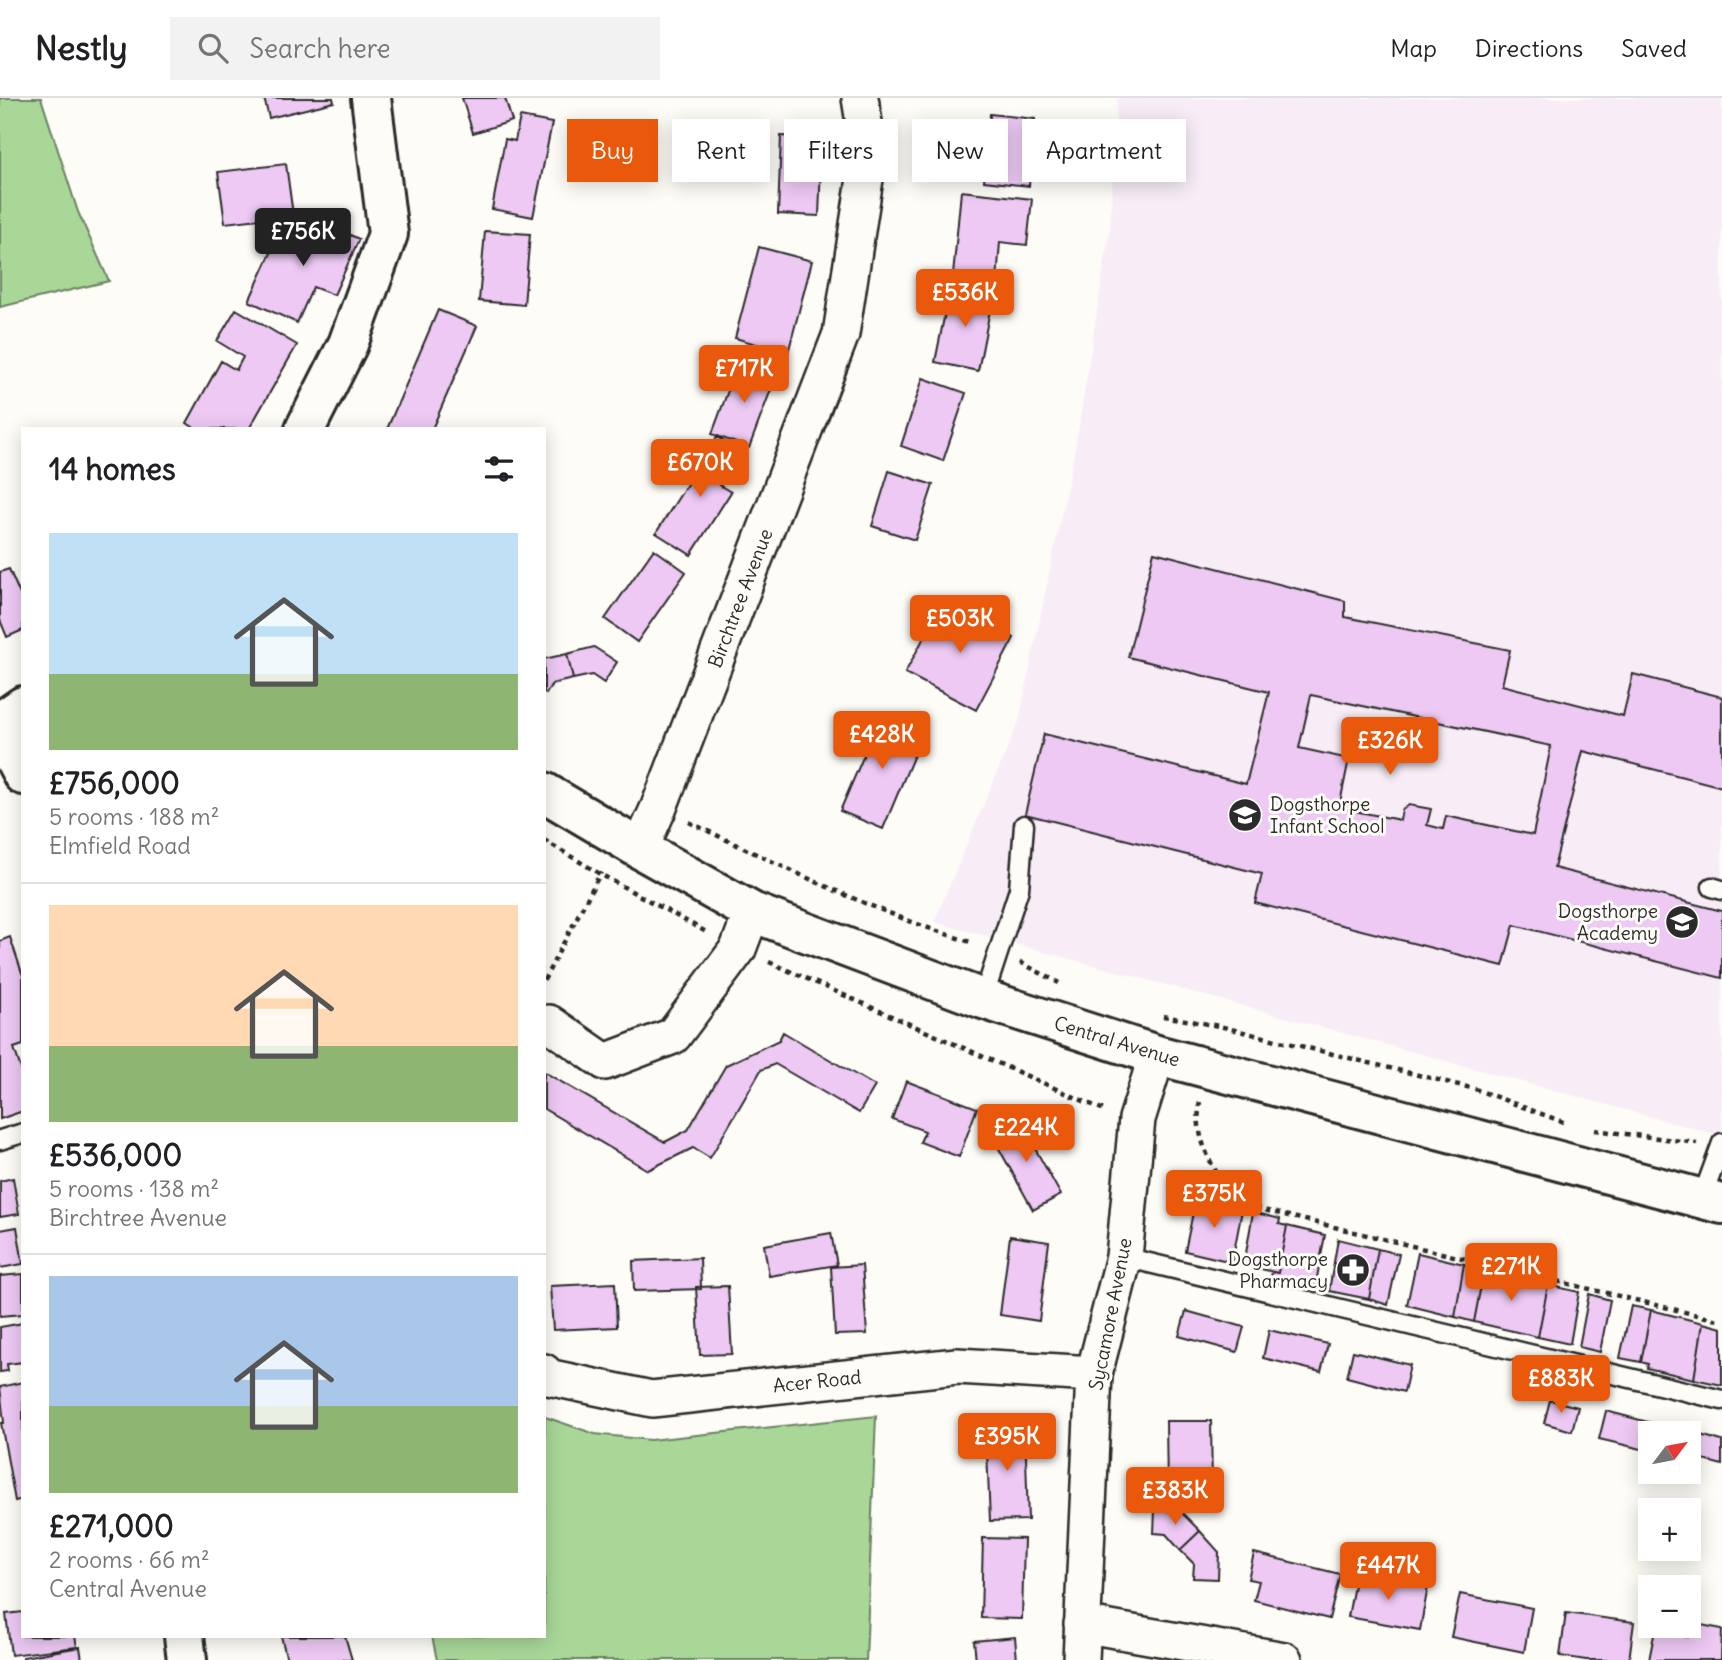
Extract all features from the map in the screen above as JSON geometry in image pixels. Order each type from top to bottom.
[{"type":"street","points":[[305,427],[348,344],[388,234],[371,98]]},
{"type":"street","name":"Birchtree Avenue","points":[[631,844],[660,807],[841,334],[869,153],[860,98]]},
{"type":"street","points":[[0,722],[21,707]]},
{"type":"street","points":[[0,732],[21,771]]},
{"type":"street","name":"Central Avenue","points":[[546,793],[752,912],[983,999],[1157,1055],[1712,1201]]},
{"type":"street","points":[[548,1023],[605,1062],[673,1036],[738,949],[752,912]]},
{"type":"street","name":"Sycamore Avenue","points":[[1081,1660],[1094,1374],[1124,1257],[1137,1119],[1157,1055]]},
{"type":"street","name":"Acer Road","points":[[546,1374],[652,1399],[957,1366],[1094,1374]]},
{"type":"street","points":[[1082,1624],[1284,1660]]},
{"type":"street","points":[[184,1638],[187,1660]]},
{"type":"lane","points":[[983,999],[1018,889],[1024,825]]},
{"type":"lane","points":[[0,1140],[21,1134]]},
{"type":"lane","points":[[1712,1201],[1721,1146]]},
{"type":"lane","points":[[1124,1257],[1722,1400]]},
{"type":"path","points":[[660,807],[804,876],[923,927],[1000,950],[1060,984]]},
{"type":"path","points":[[546,841],[600,874],[738,949],[1096,1107],[1137,1119]]},
{"type":"path","points":[[546,976],[600,874],[631,844]]},
{"type":"path","points":[[1151,1014],[1219,1026],[1475,1089],[1568,1123]]},
{"type":"path","points":[[1219,1026],[1199,1107],[1202,1138],[1218,1178],[1239,1204],[1722,1321]]},
{"type":"path","points":[[1589,1128],[1721,1146]]},
{"type":"shaded area","points":[[1117,98],[1722,98],[1722,1136],[934,922],[1019,721],[1077,438],[1110,229],[1113,182],[1186,182],[1186,119],[1116,119]]},
{"type":"green space","points":[[0,98],[41,98],[78,212],[109,281],[0,307]]},
{"type":"green space","points":[[876,1416],[866,1660],[437,1660],[432,1638],[546,1638],[546,1417],[595,1434],[650,1440]]},
{"type":"building","points":[[264,98],[333,98],[334,102],[269,118]]},
{"type":"building","points":[[462,98],[505,98],[512,121],[473,133]]},
{"type":"building","points":[[990,114],[1035,119],[1022,119],[1022,182],[1029,182],[1029,186],[993,182],[1008,182],[1008,119],[990,119]]},
{"type":"building","points":[[520,117],[552,123],[533,217],[492,209],[505,139],[515,141]]},
{"type":"building","points":[[781,136],[784,136],[784,182],[820,182],[819,216],[778,214]]},
{"type":"building","points":[[286,164],[293,215],[225,223],[218,172]]},
{"type":"building","points":[[961,191],[1032,199],[1027,245],[1000,242],[997,280],[953,275]]},
{"type":"building","points":[[306,215],[359,239],[334,295],[313,287],[297,323],[249,301],[279,235],[294,241]]},
{"type":"building","points":[[485,231],[530,234],[524,305],[479,301]]},
{"type":"building","points":[[759,247],[812,261],[788,353],[735,338]]},
{"type":"building","points":[[970,285],[994,290],[978,371],[935,362],[949,293],[968,297]]},
{"type":"building","points":[[236,309],[297,345],[250,427],[193,427],[187,423],[221,361],[236,370],[243,357],[217,341]]},
{"type":"building","points":[[438,310],[477,326],[433,427],[388,427]]},
{"type":"building","points":[[739,361],[776,376],[749,448],[712,434]]},
{"type":"building","points":[[923,378],[966,393],[943,461],[901,446]]},
{"type":"building","points":[[717,437],[740,451],[719,485],[731,492],[691,555],[656,533]]},
{"type":"building","points":[[889,471],[933,485],[915,540],[872,526]]},
{"type":"building","points":[[654,549],[686,572],[637,642],[605,619]]},
{"type":"building","points":[[1154,552],[1345,601],[1345,617],[1510,650],[1502,685],[1623,716],[1633,674],[1722,697],[1722,787],[1583,751],[1554,868],[1722,911],[1722,978],[1514,925],[1503,966],[1255,903],[1262,874],[1025,814],[1044,734],[1246,784],[1269,692],[1128,657]],"holes":[[[1311,695],[1551,746],[1533,835],[1446,816],[1443,829],[1427,825],[1431,809],[1409,805],[1402,810],[1400,820],[1339,808],[1349,759],[1299,748]]]},
{"type":"building","points":[[9,569],[21,596],[21,631],[7,637],[0,620],[0,572]]},
{"type":"building","points":[[944,600],[1014,638],[976,710],[905,673]]},
{"type":"building","points":[[594,647],[617,662],[604,683],[592,675],[573,679],[567,654]]},
{"type":"building","points":[[567,654],[573,679],[552,684],[546,694],[546,659]]},
{"type":"building","points":[[882,713],[924,731],[883,829],[840,811]]},
{"type":"building","points":[[10,937],[21,970],[21,1046],[14,1048],[21,1069],[21,1112],[0,1119],[0,941]]},
{"type":"building","points":[[783,1032],[875,1086],[859,1113],[775,1064],[761,1070],[710,1158],[693,1148],[648,1170],[546,1110],[546,1073],[665,1142],[688,1130],[726,1065],[779,1040]]},
{"type":"building","points":[[906,1081],[977,1108],[959,1157],[920,1142],[925,1131],[892,1119]]},
{"type":"building","points":[[1018,1118],[1061,1195],[1033,1210],[991,1134]]},
{"type":"building","points":[[13,1178],[19,1214],[0,1217],[0,1181]]},
{"type":"building","points":[[1196,1198],[1242,1210],[1232,1262],[1185,1251]]},
{"type":"building","points":[[1253,1212],[1280,1219],[1279,1224],[1287,1226],[1278,1273],[1244,1265]]},
{"type":"building","points":[[1287,1226],[1325,1235],[1315,1288],[1271,1277],[1272,1272],[1278,1273]]},
{"type":"building","points":[[17,1227],[21,1264],[0,1268],[0,1230]]},
{"type":"building","points":[[831,1233],[837,1265],[769,1276],[764,1245]]},
{"type":"building","points":[[1010,1236],[1049,1242],[1039,1321],[1000,1315]]},
{"type":"building","name":"Dogsthorpe Pharmacy","points":[[1338,1239],[1378,1249],[1369,1299],[1329,1291]]},
{"type":"building","points":[[1378,1249],[1399,1254],[1388,1305],[1369,1299]]},
{"type":"building","points":[[1418,1253],[1464,1264],[1455,1317],[1407,1305]]},
{"type":"building","points":[[700,1258],[701,1289],[634,1291],[633,1261]]},
{"type":"building","points":[[1464,1264],[1484,1269],[1474,1322],[1455,1317]]},
{"type":"building","points":[[862,1265],[867,1334],[835,1335],[831,1267]]},
{"type":"building","points":[[1484,1269],[1548,1285],[1538,1337],[1474,1322]]},
{"type":"building","points":[[21,1274],[21,1314],[0,1316],[0,1276]]},
{"type":"building","points":[[615,1283],[617,1327],[553,1330],[550,1286]]},
{"type":"building","points":[[1548,1285],[1579,1292],[1570,1344],[1538,1337]]},
{"type":"building","points":[[728,1286],[732,1354],[700,1355],[696,1287]]},
{"type":"building","points":[[1589,1294],[1610,1300],[1600,1352],[1579,1347]]},
{"type":"building","points":[[1631,1306],[1651,1310],[1641,1362],[1620,1358]]},
{"type":"building","points":[[1651,1310],[1703,1323],[1694,1379],[1647,1368],[1648,1364],[1641,1362]]},
{"type":"building","points":[[1186,1311],[1244,1327],[1237,1352],[1179,1336]]},
{"type":"building","points":[[21,1323],[21,1362],[7,1364],[8,1371],[0,1372],[0,1327]]},
{"type":"building","points":[[1703,1323],[1722,1328],[1722,1385],[1694,1379]]},
{"type":"building","points":[[1269,1330],[1328,1344],[1321,1372],[1263,1358]]},
{"type":"building","points":[[1353,1351],[1410,1365],[1404,1392],[1347,1377]]},
{"type":"building","points":[[21,1382],[21,1500],[15,1501],[1,1423],[4,1423],[0,1387]]},
{"type":"building","points":[[1550,1400],[1578,1407],[1572,1431],[1544,1423]]},
{"type":"building","points":[[1606,1411],[1644,1421],[1638,1421],[1638,1448],[1599,1439]]},
{"type":"building","points":[[1166,1421],[1211,1421],[1212,1488],[1167,1489]]},
{"type":"building","points":[[1025,1426],[1028,1520],[990,1521],[986,1427]]},
{"type":"building","points":[[1701,1435],[1722,1441],[1722,1465],[1701,1459]]},
{"type":"building","points":[[1155,1510],[1180,1511],[1200,1531],[1180,1550],[1166,1534],[1154,1533]]},
{"type":"building","points":[[1200,1531],[1219,1552],[1218,1579],[1193,1578],[1194,1564],[1180,1550]]},
{"type":"building","points":[[983,1538],[1024,1539],[1022,1619],[981,1618]]},
{"type":"building","points":[[1254,1553],[1340,1574],[1329,1619],[1254,1600],[1259,1581],[1248,1579]]},
{"type":"building","points":[[1356,1574],[1428,1587],[1420,1630],[1348,1617]]},
{"type":"building","points":[[1460,1594],[1532,1608],[1524,1652],[1451,1637]]},
{"type":"building","points":[[21,1612],[21,1638],[75,1638],[77,1647],[11,1655],[6,1614]]},
{"type":"building","points":[[1566,1613],[1634,1622],[1629,1660],[1586,1660],[1560,1656]]},
{"type":"building","points":[[1701,1625],[1722,1629],[1721,1660],[1649,1660],[1653,1638],[1701,1638]]},
{"type":"building","points":[[1015,1637],[1017,1660],[976,1660],[974,1641]]},
{"type":"building","points":[[282,1638],[346,1638],[352,1660],[287,1660]]},
{"type":"building","points":[[80,1647],[82,1660],[23,1660],[23,1657]]},
{"type":"place","name":"Dogsthorpe Infant School","points":[[1245,815]]},
{"type":"place","name":"Dogsthorpe Academy","points":[[1682,922]]},
{"type":"place","name":"Dogsthorpe Pharmacy","points":[[1353,1270]]}]
